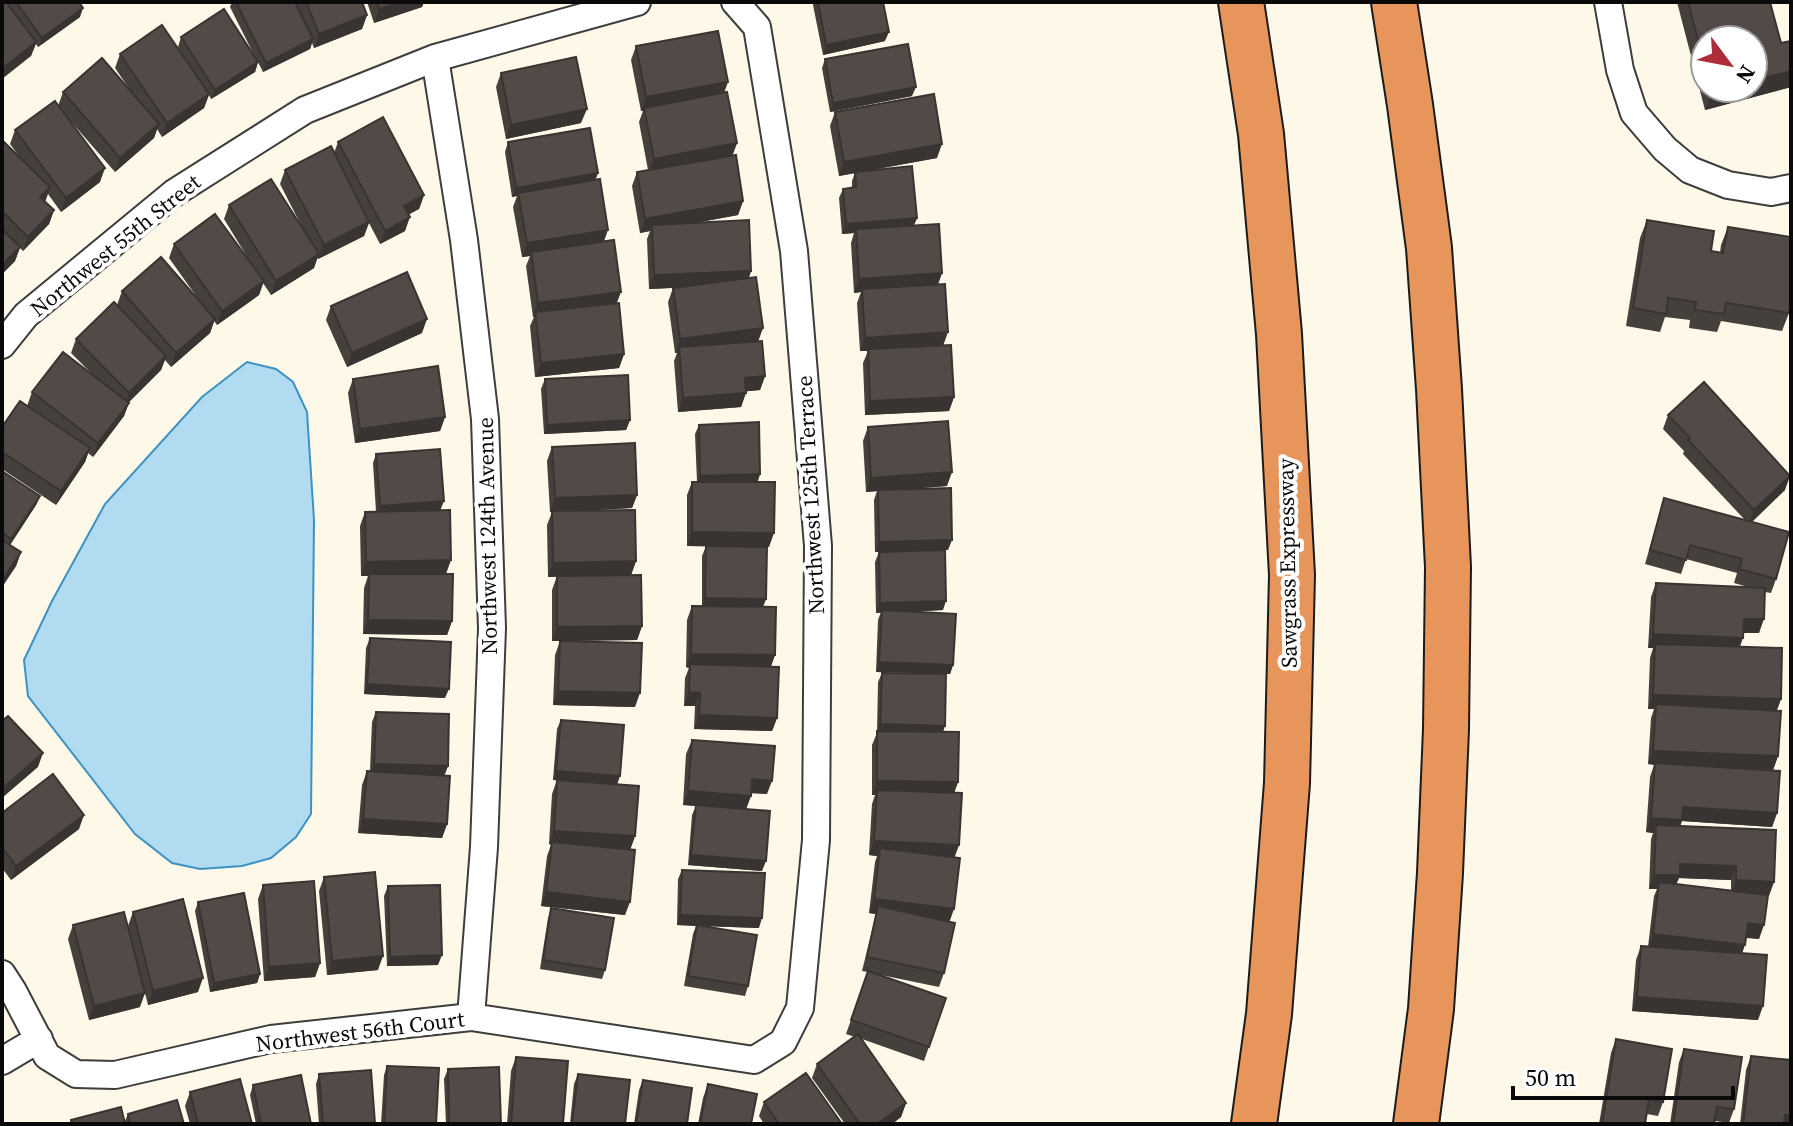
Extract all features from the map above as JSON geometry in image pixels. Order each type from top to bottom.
[{"type":"highway","name":"Sawgrass Expressway","points":[[1241,2],[1263,149],[1279,334],[1292,575],[1287,783],[1269,1014],[1254,1124]]},
{"type":"highway","points":[[1394,2],[1429,248],[1448,567],[1440,873],[1431,1009],[1416,1124]]},
{"type":"street","name":"Northwest 55th Street","points":[[2,345],[26,315],[174,193],[305,110],[435,58],[637,2]]},
{"type":"street","name":"Northwest 125th Terrace","points":[[735,2],[757,27],[794,251],[818,546],[816,840],[800,1008],[783,1042]]},
{"type":"street","points":[[1608,2],[1620,70],[1634,113],[1665,149],[1690,170],[1728,185],[1771,192],[1791,188]]},
{"type":"street","name":"Northwest 124th Avenue","points":[[435,58],[464,240],[486,434],[492,628],[484,847],[471,1017]]},
{"type":"street","points":[[2,1061],[39,1039],[6,988]]},
{"type":"street","name":"Northwest 56th Court","points":[[39,1039],[47,1056],[76,1074],[115,1075],[271,1039],[471,1017],[754,1060],[783,1042]]},
{"type":"water","points":[[247,362],[276,369],[293,382],[307,412],[314,520],[311,814],[296,837],[271,858],[242,866],[200,869],[172,863],[135,834],[28,696],[24,660],[105,504],[202,397]]},
{"type":"building","points":[[2,2],[6,2],[36,42],[2,69]]},
{"type":"building","points":[[16,2],[79,2],[83,8],[42,38]]},
{"type":"building","points":[[236,2],[295,2],[313,39],[266,63]]},
{"type":"building","points":[[306,2],[362,2],[367,15],[319,34]]},
{"type":"building","points":[[377,2],[402,2],[379,9]]},
{"type":"building","points":[[818,2],[883,2],[889,32],[826,45]]},
{"type":"building","points":[[1688,2],[1770,2],[1781,43],[1791,41],[1791,71],[1769,77],[1769,24],[1694,24]]},
{"type":"building","points":[[224,9],[258,62],[215,90],[181,37]]},
{"type":"building","points":[[162,25],[209,94],[167,123],[120,54]]},
{"type":"building","points":[[718,31],[728,82],[646,97],[636,46]]},
{"type":"building","points":[[908,44],[916,87],[833,103],[825,59]]},
{"type":"building","points":[[576,57],[587,109],[511,125],[501,73]]},
{"type":"building","points":[[102,58],[159,124],[120,158],[63,92]]},
{"type":"building","points":[[727,92],[737,143],[654,159],[644,108]]},
{"type":"building","points":[[934,94],[942,144],[844,162],[835,112]]},
{"type":"building","points":[[55,101],[105,168],[66,198],[15,130]]},
{"type":"building","points":[[383,117],[424,195],[404,206],[410,217],[385,231],[338,142]]},
{"type":"building","points":[[590,128],[598,173],[516,188],[508,142]]},
{"type":"building","points":[[4,142],[50,187],[40,197],[54,210],[28,237],[2,211]]},
{"type":"building","points":[[331,146],[369,222],[324,245],[285,170]]},
{"type":"building","points":[[736,155],[743,201],[645,219],[637,172]]},
{"type":"building","points":[[912,166],[917,218],[846,224],[843,189],[856,187],[855,172]]},
{"type":"building","points":[[271,179],[319,254],[276,281],[229,205]]},
{"type":"building","points":[[600,179],[608,230],[527,243],[518,193]]},
{"type":"building","points":[[215,214],[264,281],[222,311],[174,244]]},
{"type":"building","points":[[749,220],[751,271],[654,275],[652,225]]},
{"type":"building","points":[[1647,220],[1714,231],[1711,251],[1723,253],[1728,227],[1791,237],[1789,313],[1726,303],[1724,314],[1695,310],[1696,302],[1668,298],[1666,314],[1633,308]]},
{"type":"building","points":[[939,224],[942,273],[859,279],[856,229]]},
{"type":"building","points":[[2,229],[20,247],[2,265]]},
{"type":"building","points":[[614,240],[621,292],[538,303],[531,252]]},
{"type":"building","points":[[161,257],[215,319],[176,353],[122,291]]},
{"type":"building","points":[[407,272],[427,319],[352,353],[331,306]]},
{"type":"building","points":[[756,277],[763,328],[680,339],[673,288]]},
{"type":"building","points":[[945,284],[948,332],[865,338],[862,289]]},
{"type":"building","points":[[114,302],[166,356],[129,393],[76,339]]},
{"type":"building","points":[[619,303],[624,354],[541,363],[535,312]]},
{"type":"building","points":[[762,341],[765,376],[745,378],[746,393],[683,398],[679,347]]},
{"type":"building","points":[[951,345],[954,397],[870,401],[868,349]]},
{"type":"building","points":[[63,352],[129,403],[98,443],[32,392]]},
{"type":"building","points":[[438,366],[445,417],[360,429],[353,379]]},
{"type":"building","points":[[628,375],[630,420],[547,425],[545,379]]},
{"type":"building","points":[[1704,382],[1790,476],[1754,510],[1668,415]]},
{"type":"building","points":[[20,401],[90,448],[61,491],[2,452],[2,427]]},
{"type":"building","points":[[948,421],[952,472],[871,478],[868,427]]},
{"type":"building","points":[[759,422],[760,474],[700,476],[699,425]]},
{"type":"building","points":[[635,443],[637,495],[555,498],[552,447]]},
{"type":"building","points":[[440,449],[444,501],[380,506],[376,454]]},
{"type":"building","points":[[2,471],[40,496],[11,539],[2,533]]},
{"type":"building","points":[[692,482],[775,482],[774,533],[692,532]]},
{"type":"building","points":[[951,488],[952,540],[879,542],[878,490]]},
{"type":"building","points":[[1664,498],[1789,532],[1776,579],[1739,569],[1742,559],[1690,545],[1686,560],[1650,550]]},
{"type":"building","points":[[450,510],[451,560],[366,562],[365,512]]},
{"type":"building","points":[[635,510],[636,561],[553,563],[552,511]]},
{"type":"building","points":[[2,540],[21,552],[2,581]]},
{"type":"building","points":[[706,546],[767,547],[766,599],[705,598]]},
{"type":"building","points":[[945,550],[946,601],[880,603],[879,552]]},
{"type":"building","points":[[369,574],[453,574],[452,621],[368,620]]},
{"type":"building","points":[[641,575],[642,626],[557,627],[557,576]]},
{"type":"building","points":[[1656,583],[1765,588],[1764,619],[1744,619],[1743,638],[1653,634]]},
{"type":"building","points":[[692,606],[776,607],[775,655],[691,654]]},
{"type":"building","points":[[882,610],[956,614],[953,665],[879,662]]},
{"type":"building","points":[[370,638],[451,642],[449,689],[367,684]]},
{"type":"building","points":[[560,641],[642,643],[640,693],[558,691]]},
{"type":"building","points":[[1655,644],[1782,648],[1781,699],[1653,695]]},
{"type":"building","points":[[690,664],[779,667],[777,718],[699,715],[700,693],[689,692]]},
{"type":"building","points":[[882,673],[946,674],[945,726],[880,724]]},
{"type":"building","points":[[1656,704],[1781,711],[1778,756],[1653,751]]},
{"type":"building","points":[[376,712],[449,714],[448,766],[374,764]]},
{"type":"building","points":[[8,716],[43,753],[2,789],[2,721]]},
{"type":"building","points":[[561,720],[624,725],[620,776],[556,771]]},
{"type":"building","points":[[877,731],[959,732],[958,782],[877,781]]},
{"type":"building","points":[[692,740],[775,746],[772,781],[752,779],[751,796],[688,791]]},
{"type":"building","points":[[1655,763],[1780,771],[1777,813],[1683,807],[1682,820],[1651,818]]},
{"type":"building","points":[[367,771],[450,776],[447,824],[363,819]]},
{"type":"building","points":[[53,774],[84,815],[16,866],[2,847],[2,813]]},
{"type":"building","points":[[557,780],[639,786],[635,836],[554,831]]},
{"type":"building","points":[[877,790],[962,793],[959,845],[874,841]]},
{"type":"building","points":[[696,805],[770,811],[766,861],[691,855]]},
{"type":"building","points":[[1656,825],[1776,830],[1774,882],[1736,880],[1736,866],[1680,864],[1680,875],[1654,875]]},
{"type":"building","points":[[552,842],[635,850],[630,902],[546,892]]},
{"type":"building","points":[[880,848],[960,858],[954,909],[874,899]]},
{"type":"building","points":[[682,870],[765,873],[762,918],[680,915]]},
{"type":"building","points":[[375,872],[383,956],[332,961],[324,877]]},
{"type":"building","points":[[314,881],[320,963],[269,967],[263,885]]},
{"type":"building","points":[[1659,882],[1768,895],[1764,925],[1748,923],[1745,945],[1653,934]]},
{"type":"building","points":[[440,885],[442,955],[390,957],[388,886]]},
{"type":"building","points":[[244,893],[260,974],[214,983],[198,902]]},
{"type":"building","points":[[183,899],[203,978],[153,991],[133,912]]},
{"type":"building","points":[[878,906],[955,923],[944,973],[867,957]]},
{"type":"building","points":[[551,908],[614,918],[605,970],[543,960]]},
{"type":"building","points":[[124,912],[145,993],[94,1006],[73,925]]},
{"type":"building","points":[[697,925],[757,935],[748,986],[688,976]]},
{"type":"building","points":[[1641,946],[1767,955],[1763,1006],[1637,997]]},
{"type":"building","points":[[868,971],[946,998],[929,1047],[851,1020]]},
{"type":"building","points":[[858,1034],[906,1103],[877,1124],[860,1124],[817,1064]]},
{"type":"building","points":[[1616,1039],[1672,1049],[1663,1102],[1649,1099],[1645,1124],[1602,1124]]},
{"type":"building","points":[[1684,1049],[1742,1057],[1734,1109],[1717,1107],[1714,1124],[1673,1124]]},
{"type":"building","points":[[1751,1056],[1791,1060],[1791,1115],[1785,1115],[1784,1124],[1743,1124]]},
{"type":"building","points":[[516,1057],[568,1061],[563,1124],[511,1124]]},
{"type":"building","points":[[387,1066],[439,1068],[436,1124],[384,1124]]},
{"type":"building","points":[[499,1067],[501,1124],[449,1124],[448,1069]]},
{"type":"building","points":[[371,1070],[375,1124],[323,1124],[319,1074]]},
{"type":"building","points":[[806,1073],[842,1124],[779,1124],[764,1102]]},
{"type":"building","points":[[578,1074],[630,1080],[625,1124],[572,1124]]},
{"type":"building","points":[[301,1075],[311,1124],[261,1124],[253,1085]]},
{"type":"building","points":[[240,1079],[252,1124],[198,1124],[190,1092]]},
{"type":"building","points":[[643,1080],[692,1088],[687,1124],[636,1124]]},
{"type":"building","points":[[708,1084],[757,1094],[751,1124],[700,1124]]},
{"type":"building","points":[[177,1100],[184,1124],[130,1124],[128,1114]]},
{"type":"building","points":[[121,1107],[125,1124],[72,1124],[71,1120]]}]
